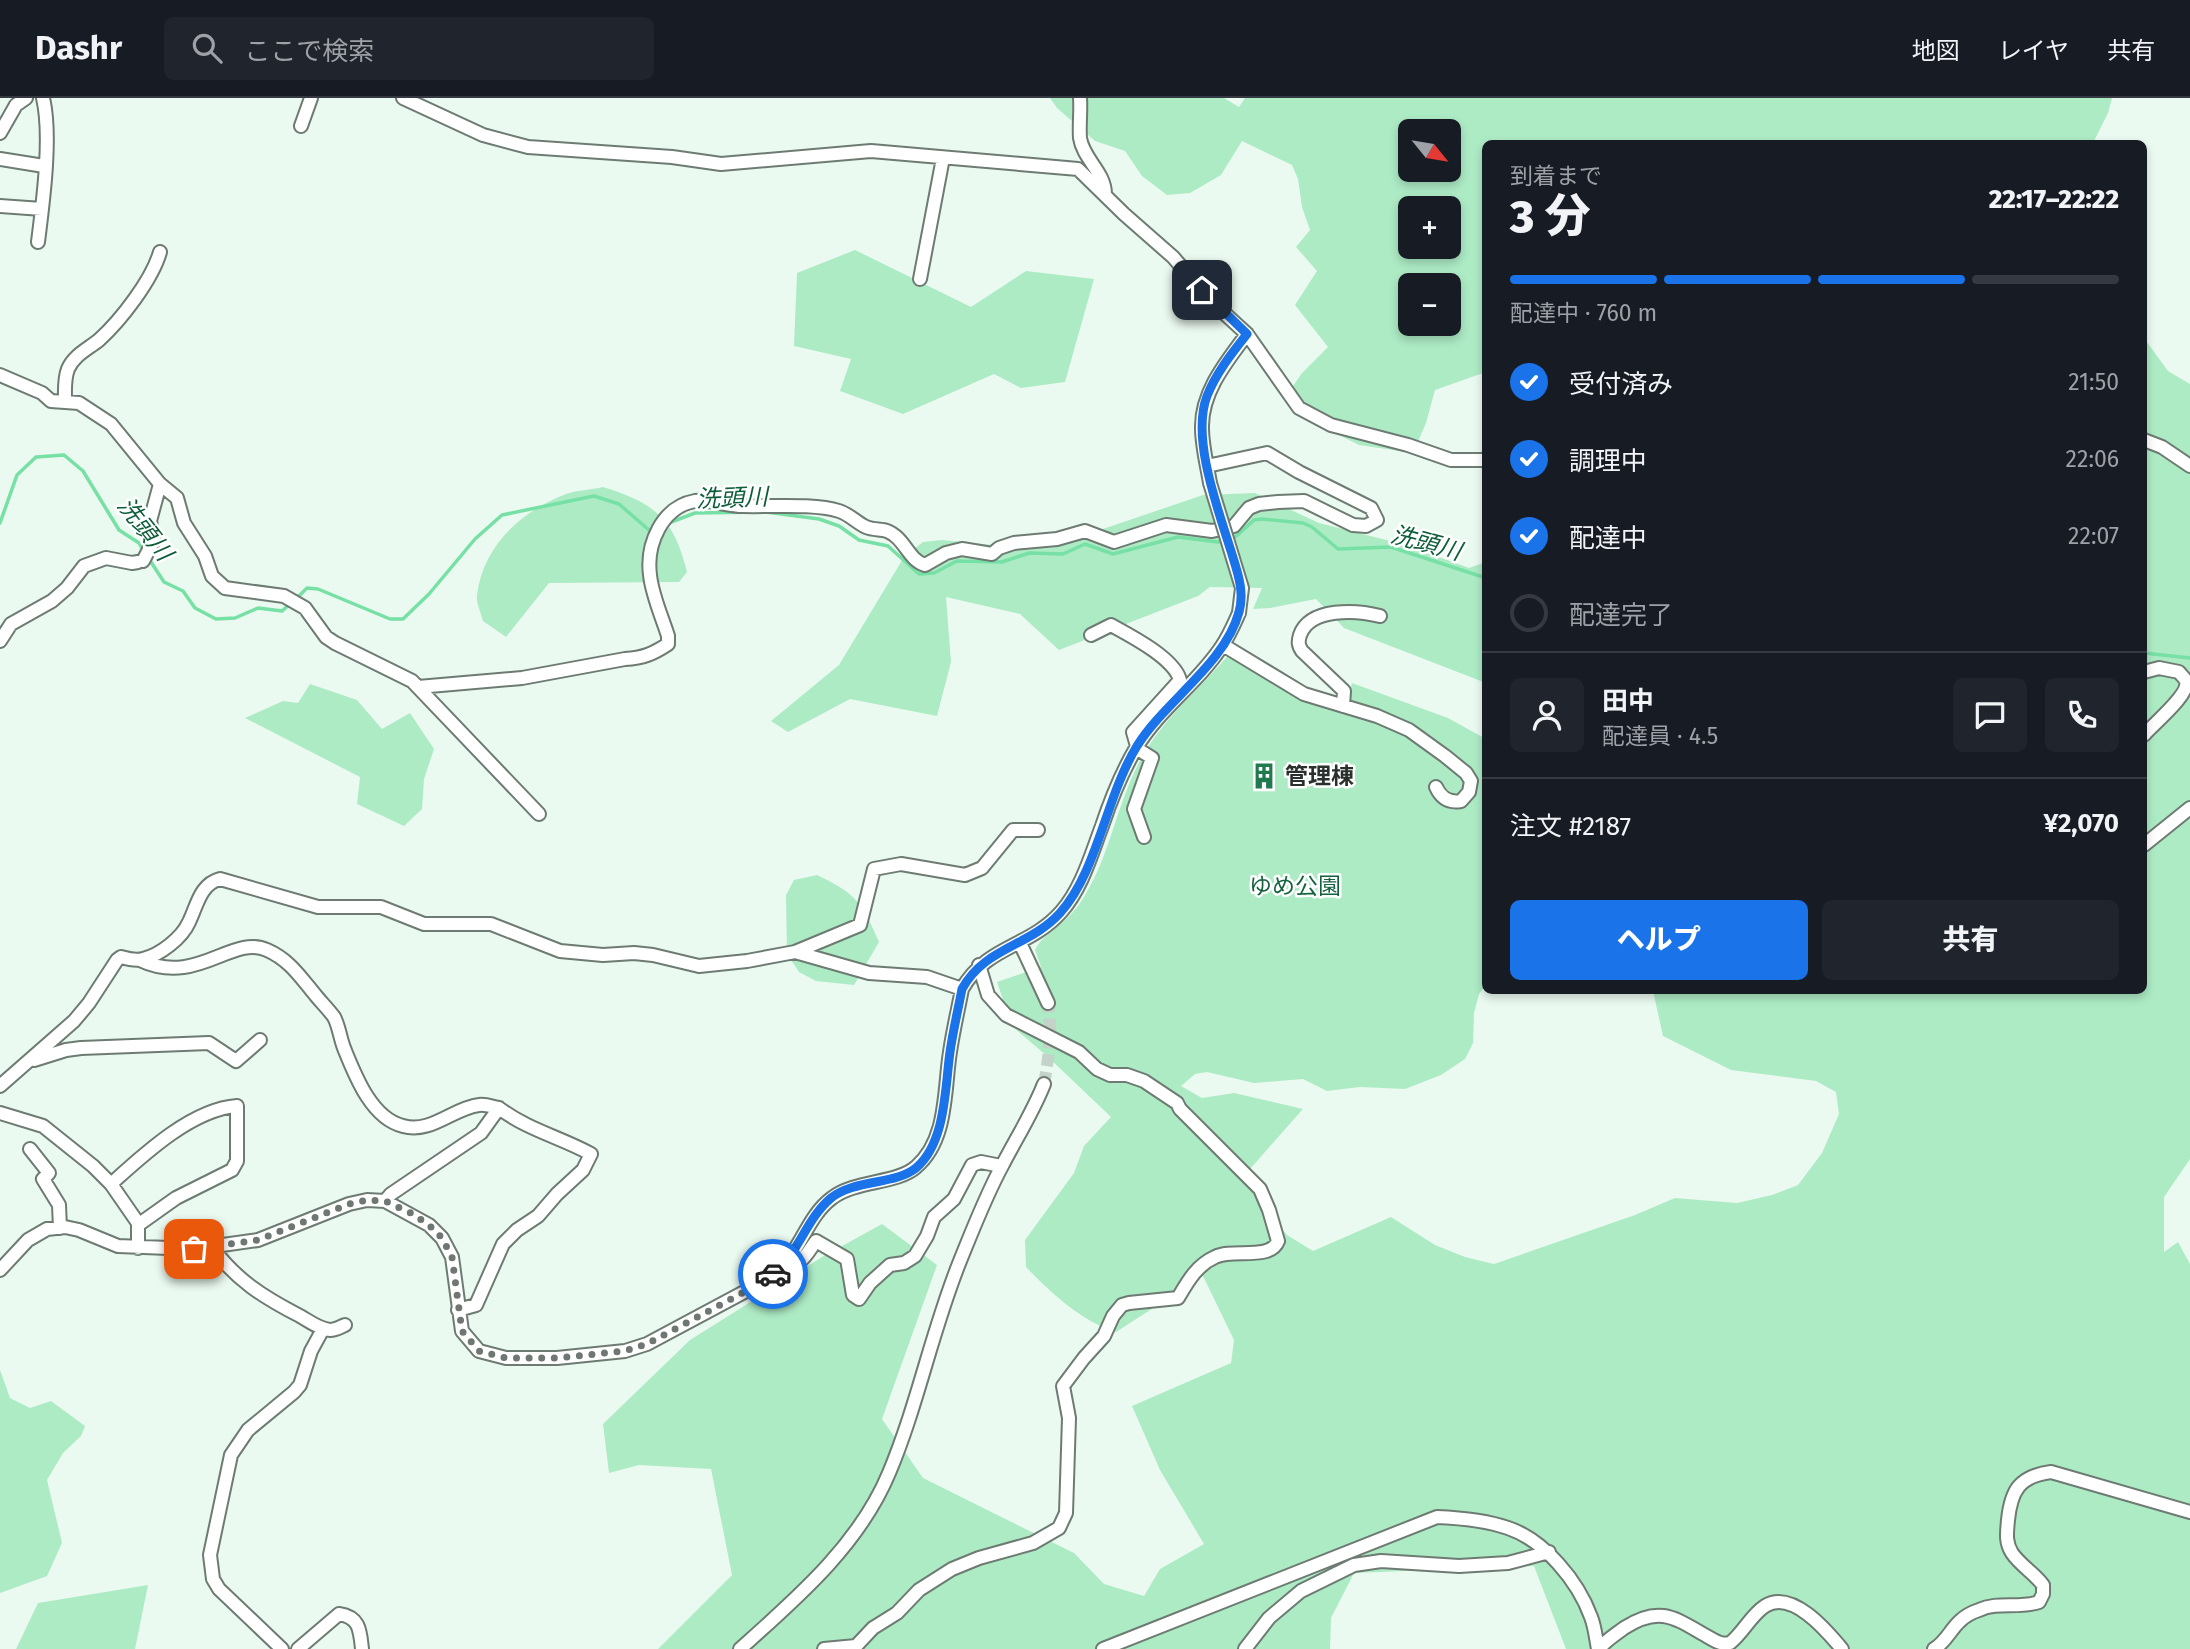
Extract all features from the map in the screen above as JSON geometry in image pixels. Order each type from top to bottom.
[{"type":"street","points":[[0,133],[16,105],[26,98]]},
{"type":"street","points":[[301,126],[312,98]]},
{"type":"street","points":[[404,98],[483,135],[528,147],[658,156],[721,164],[871,151],[1078,169],[1173,257],[1212,302],[1247,334],[1299,408],[1331,425],[1408,445],[1451,460],[1482,460]]},
{"type":"street","points":[[1080,98],[1080,138],[1084,150],[1105,184],[1105,194]]},
{"type":"street","points":[[38,242],[46,112],[42,100]]},
{"type":"street","points":[[920,279],[943,158]]},
{"type":"street","points":[[0,159],[44,166]]},
{"type":"street","points":[[0,206],[42,209]]},
{"type":"street","points":[[65,401],[68,367],[110,328],[143,286],[158,261],[160,252]]},
{"type":"street","points":[[0,1270],[28,1240],[47,1229],[60,1227],[79,1230],[106,1243],[138,1248],[194,1249],[258,1240],[349,1204],[367,1200],[385,1201],[411,1213],[442,1238],[452,1257],[462,1331],[479,1351],[506,1358],[557,1358],[603,1354],[647,1344],[761,1283],[784,1265],[820,1209],[833,1197],[845,1189],[916,1168],[928,1153],[936,1135],[945,1101],[950,1053],[962,989],[979,965],[997,952],[1043,930],[1062,911],[1076,891],[1091,858],[1115,788],[1136,747],[1152,725],[1223,645],[1239,613],[1242,588],[1210,483],[1202,426],[1207,398],[1222,367],[1247,334]]},
{"type":"street","points":[[0,374],[42,393],[51,401],[79,403],[111,424],[160,484],[177,498],[184,523],[205,556],[212,576],[225,588],[284,596],[305,608],[327,637],[335,643],[412,681],[540,814]]},
{"type":"street","points":[[2147,441],[2162,447],[2190,466]]},
{"type":"street","points":[[418,687],[522,678],[641,658],[668,644],[650,576],[649,556],[659,527],[671,510],[698,500],[739,506],[798,506],[839,511],[868,528],[886,531],[900,538],[916,563],[925,565],[946,553],[962,550],[992,554],[1014,542],[1057,539],[1084,531],[1114,542],[1166,525],[1212,531],[1234,526],[1249,508],[1278,502],[1304,501],[1353,524],[1366,526],[1377,520],[1371,508],[1267,453],[1208,466]]},
{"type":"street","points":[[0,641],[11,624],[52,601],[67,588],[84,566],[106,558],[132,563],[141,561],[154,540],[150,521],[160,484]]},
{"type":"street","points":[[1343,706],[1344,691],[1302,651],[1299,646],[1300,637],[1308,623],[1333,613],[1370,613],[1380,616]]},
{"type":"street","points":[[1091,635],[1111,625],[1137,639],[1177,671],[1180,680],[1133,732],[1136,747],[1152,758],[1134,809],[1144,838]]},
{"type":"street","points":[[1223,645],[1304,694],[1409,730],[1445,756],[1471,781],[1469,792],[1461,801],[1445,799],[1436,787]]},
{"type":"street","points":[[2147,670],[2159,668],[2179,672],[2186,681],[2186,690],[2181,699],[2147,731]]},
{"type":"street","points":[[2147,843],[2190,808]]},
{"type":"street","points":[[140,960],[157,953],[185,930],[209,883],[220,879],[317,907],[381,906],[425,924],[491,924],[560,951],[603,955],[653,955],[699,966],[747,961],[795,952],[860,925],[874,869],[901,864],[965,875],[982,868],[1013,830],[1038,830]]},
{"type":"street","points":[[1020,943],[1048,1003]]},
{"type":"street","points":[[0,1086],[74,1021],[121,957],[140,960],[162,969],[177,970],[209,962],[241,948],[263,948],[289,963],[335,1018],[354,1071],[382,1115],[403,1126],[412,1127],[429,1125],[478,1105],[499,1108],[517,1122],[591,1154],[583,1170],[538,1216],[517,1230],[503,1244],[476,1305],[458,1310]]},
{"type":"street","points":[[795,952],[869,973],[927,977],[962,989]]},
{"type":"street","points":[[824,1649],[856,1646],[873,1628],[897,1613],[919,1590],[952,1569],[979,1558],[1033,1543],[1055,1531],[1066,1513],[1069,1418],[1063,1386],[1104,1336],[1117,1309],[1129,1303],[1178,1298],[1194,1272],[1216,1256],[1236,1252],[1264,1252],[1271,1250],[1278,1241],[1272,1217],[1260,1189],[1177,1103],[1144,1081],[1127,1074],[1110,1074],[1097,1069],[1079,1052],[1006,1015],[988,995],[979,965]]},
{"type":"street","points":[[30,1060],[81,1048],[209,1043],[236,1061],[260,1040]]},
{"type":"street","points":[[740,1649],[792,1603],[835,1557],[860,1526],[889,1474],[958,1264],[1001,1166],[1044,1084]]},
{"type":"street","points":[[111,1184],[182,1126],[228,1106],[237,1106],[237,1161],[232,1170],[176,1198],[138,1225]]},
{"type":"street","points":[[385,1201],[391,1194],[481,1133],[499,1108]]},
{"type":"street","points":[[0,1113],[43,1126],[93,1166],[130,1209],[138,1225],[138,1248]]},
{"type":"street","points":[[30,1149],[49,1173],[43,1180],[59,1205],[60,1227]]},
{"type":"street","points":[[784,1265],[796,1265],[816,1241],[847,1259],[853,1295],[859,1299],[870,1283],[890,1265],[904,1263],[915,1256],[934,1217],[954,1199],[972,1165],[981,1161],[1001,1166]]},
{"type":"street","points":[[211,1246],[224,1265],[245,1284],[271,1301],[323,1329],[334,1330],[345,1325]]},
{"type":"street","points":[[282,1649],[219,1589],[213,1579],[210,1555],[234,1448],[248,1430],[300,1385],[311,1351],[323,1329]]},
{"type":"street","points":[[1934,1649],[1940,1646],[1961,1620],[1982,1608],[1995,1605],[2028,1606],[2039,1602],[2043,1585],[2015,1556],[2006,1538],[2010,1499],[2020,1483],[2036,1474],[2051,1472],[2190,1512]]},
{"type":"street","points":[[1103,1649],[1437,1517],[1466,1518],[1509,1528],[1549,1552],[1572,1583],[1591,1617],[1599,1649]]},
{"type":"street","points":[[1245,1649],[1269,1618],[1301,1591],[1354,1565],[1381,1561],[1460,1566],[1508,1563],[1549,1552]]},
{"type":"street","points":[[1599,1649],[1604,1642],[1640,1618],[1658,1614],[1672,1616],[1716,1642],[1730,1643],[1765,1606],[1776,1602],[1803,1611],[1823,1626],[1842,1649]]},
{"type":"street","points":[[298,1649],[339,1614],[348,1615],[355,1620],[362,1649]]},
{"type":"green space","points":[[1050,98],[1224,98],[1239,107],[1245,98],[2112,98],[2094,140],[1482,140],[1482,373],[1435,390],[1426,423],[1413,453],[1359,445],[1301,416],[1293,386],[1328,347],[1295,305],[1317,271],[1296,247],[1310,230],[1292,165],[1242,141],[1221,175],[1190,193],[1167,195],[1142,176],[1125,151],[1095,141],[1057,108]]},
{"type":"green space","points":[[855,250],[971,307],[1026,271],[1094,279],[1065,382],[1021,388],[994,374],[903,414],[840,391],[851,359],[794,346],[797,273]]},
{"type":"green space","name":"ゆめ公園","points":[[2147,342],[2168,371],[2190,384],[2190,1159],[2164,1197],[2164,1252],[2178,1242],[2190,1264],[2190,1649],[1566,1649],[1534,1566],[1354,1573],[1331,1618],[1330,1649],[658,1649],[732,1575],[711,1469],[639,1465],[609,1473],[603,1424],[690,1340],[822,1257],[882,1224],[937,1265],[882,1419],[923,1478],[1074,1553],[1104,1584],[1144,1596],[1160,1569],[1204,1544],[1160,1470],[1132,1406],[1231,1363],[1234,1340],[1203,1276],[1116,1332],[1079,1313],[1056,1296],[1026,1267],[1025,1240],[1074,1173],[1084,1146],[1111,1117],[1012,1026],[997,982],[1041,967],[1035,950],[1079,904],[1095,878],[1129,783],[1148,747],[1236,646],[1307,689],[1347,701],[1352,683],[1448,718],[1482,737],[1482,990],[1474,1013],[1473,1043],[1465,1059],[1441,1075],[1405,1089],[1360,1087],[1327,1091],[1303,1079],[1254,1083],[1207,1072],[1195,1074],[1181,1086],[1202,1098],[1234,1093],[1303,1109],[1250,1169],[1258,1203],[1287,1235],[1313,1251],[1391,1217],[1435,1245],[1465,1257],[1494,1264],[1635,1215],[1675,1198],[1737,1203],[1772,1195],[1798,1185],[1822,1153],[1839,1114],[1836,1092],[1816,1081],[1731,1070],[1663,1036],[1654,994],[2147,994]]},
{"type":"green space","points":[[603,487],[649,507],[668,526],[676,539],[687,572],[679,582],[549,583],[506,637],[483,621],[477,598],[481,577],[487,561],[507,532],[550,501],[570,493]]},
{"type":"green space","points":[[1255,493],[1319,523],[1406,545],[1469,568],[1482,563],[1482,681],[1344,628],[1316,599],[1253,609],[1262,588],[1210,587],[1198,596],[1059,650],[1020,614],[946,597],[951,662],[937,716],[850,699],[788,732],[771,721],[839,665],[904,557],[923,542],[942,540],[1015,547],[1056,543],[1203,495]]},
{"type":"green space","points":[[310,684],[357,700],[382,729],[410,713],[434,749],[424,779],[422,809],[404,826],[357,804],[360,777],[245,718],[283,701],[298,703]]},
{"type":"green space","points":[[817,875],[841,888],[857,901],[879,942],[854,985],[816,981],[799,972],[787,954],[786,895],[794,880]]},
{"type":"green space","points":[[0,1370],[10,1398],[30,1408],[51,1401],[85,1426],[81,1436],[63,1453],[47,1480],[62,1543],[47,1576],[0,1593]]},
{"type":"green space","points":[[148,1585],[135,1649],[16,1649],[38,1603]]},
{"type":"waterway","name":"洗頭川","points":[[0,523],[17,475],[36,457],[64,455],[83,471],[119,530],[139,543],[144,552]]},
{"type":"waterway","name":"洗頭川","points":[[297,598],[307,588],[318,589],[390,619],[403,619],[429,594],[475,539],[502,515],[594,496],[619,504],[649,530],[655,528]]},
{"type":"waterway","name":"洗頭川","points":[[666,524],[695,513],[766,512],[819,519],[839,526],[859,540],[888,546],[919,574],[934,573],[957,561],[1002,562],[1029,553],[1063,554],[1085,544],[1113,554],[1178,537],[1218,542],[1232,540],[1254,520],[1262,519],[1303,523],[1312,527],[1338,549],[1391,547],[1482,577]]},
{"type":"waterway","name":"洗頭川","points":[[149,559],[164,582],[183,591],[195,608],[216,619],[235,618],[258,608],[282,611],[291,603]]},
{"type":"waterway","name":"洗頭川","points":[[2147,653],[2190,658]]},
{"type":"tunnel","points":[[1044,1084],[1050,1024],[1048,1003]]},
{"type":"way so far","points":[[194,1249],[258,1240],[349,1204],[367,1200],[385,1201],[411,1213],[442,1238],[452,1257],[462,1331],[479,1351],[506,1358],[557,1358],[625,1351],[647,1344],[773,1274]]},
{"type":"place","name":"管理棟","points":[[1264,776]]},
{"type":"route","points":[[773,1274],[784,1265],[820,1209],[833,1197],[845,1189],[916,1168],[928,1153],[945,1101],[950,1053],[962,989],[967,980],[979,965],[997,952],[1043,930],[1062,911],[1076,891],[1091,858],[1115,788],[1136,747],[1152,725],[1223,645],[1239,613],[1242,588],[1210,483],[1202,426],[1207,398],[1222,367],[1247,334],[1202,290]]}]
